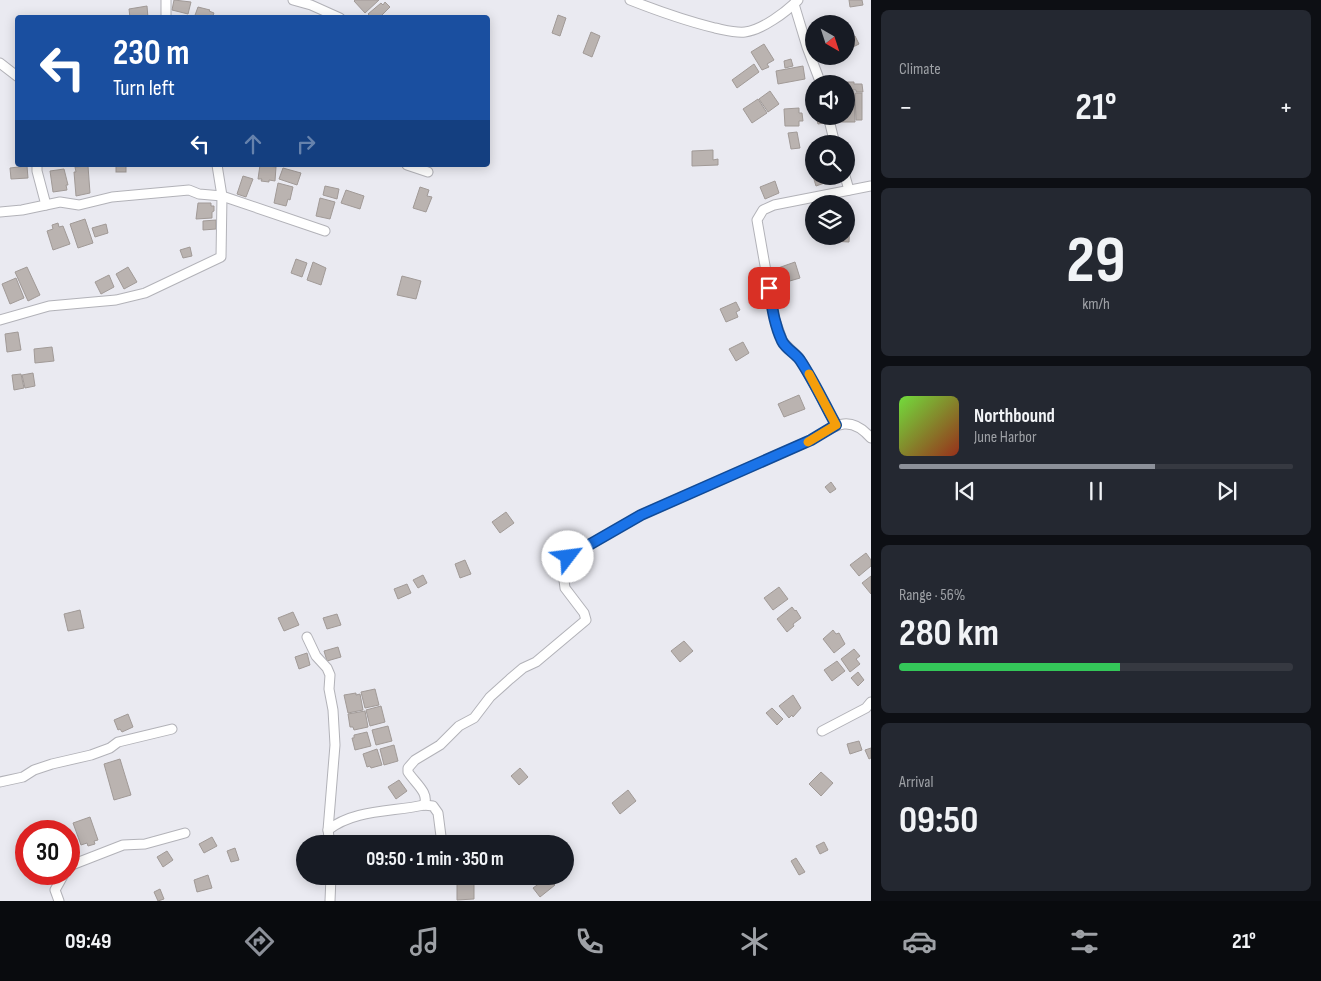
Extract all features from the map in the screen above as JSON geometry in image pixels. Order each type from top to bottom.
[{"type":"street","points":[[166,0],[166,15]]},
{"type":"street","points":[[293,0],[311,5],[333,15]]},
{"type":"street","points":[[630,0],[673,16],[732,32],[747,32],[770,22],[796,2],[807,47],[818,75]]},
{"type":"street","points":[[0,63],[15,76]]},
{"type":"street","points":[[37,167],[46,206]]},
{"type":"street","points":[[0,320],[49,306],[116,300],[145,293],[210,263],[220,256],[222,243],[222,196],[217,167]]},
{"type":"street","points":[[413,167],[428,172]]},
{"type":"street","points":[[848,185],[849,190]]},
{"type":"street","points":[[836,425],[799,358],[782,342],[774,317],[757,220],[763,210],[774,205],[871,186]]},
{"type":"street","points":[[0,212],[22,210],[60,202],[79,205],[112,197],[189,190],[199,194],[222,196],[325,231]]},
{"type":"street","points":[[568,557],[641,515],[811,440],[836,425],[844,424],[862,427],[871,438]]},
{"type":"street","points":[[424,805],[426,796],[408,772],[408,768],[415,760],[440,745],[459,726],[474,718],[490,698],[510,679],[523,668],[536,662],[586,620],[584,612],[565,588],[562,565]]},
{"type":"street","points":[[307,637],[316,656],[327,668],[330,675],[329,689],[333,710],[335,746],[329,835]]},
{"type":"street","points":[[822,732],[866,708],[871,702]]},
{"type":"street","points":[[0,782],[23,777],[34,770],[52,764],[91,755],[110,748],[118,742],[172,729]]},
{"type":"street","points":[[328,830],[337,824],[355,817],[424,805],[433,806],[438,813],[441,835]]},
{"type":"street","points":[[80,862],[123,845],[145,844],[185,833]]},
{"type":"street","points":[[58,885],[55,890],[59,901]]},
{"type":"street","points":[[330,901],[331,885]]},
{"type":"building","points":[[174,0],[191,2],[188,14],[172,10]]},
{"type":"building","points":[[355,0],[379,0],[365,13]]},
{"type":"building","points":[[849,0],[862,0],[863,5],[850,7]]},
{"type":"building","points":[[385,2],[390,7],[382,15],[368,14],[381,3],[383,5]]},
{"type":"building","points":[[147,6],[148,15],[130,15],[129,9]]},
{"type":"building","points":[[198,7],[214,13],[213,15],[195,15]]},
{"type":"building","points":[[558,15],[566,18],[560,36],[552,33]]},
{"type":"building","points":[[591,32],[600,36],[592,57],[583,53]]},
{"type":"building","points":[[855,36],[859,44],[855,46]]},
{"type":"building","points":[[764,44],[774,60],[767,64],[769,67],[762,70],[751,52]]},
{"type":"building","points":[[791,59],[793,66],[785,68],[784,61]]},
{"type":"building","points":[[754,64],[759,72],[737,88],[732,80]]},
{"type":"building","points":[[803,66],[805,79],[778,84],[776,71]]},
{"type":"building","points":[[855,84],[862,84],[863,92],[856,92]]},
{"type":"building","points":[[770,91],[779,104],[768,112],[759,99]]},
{"type":"building","points":[[855,93],[862,93],[862,120],[856,120]]},
{"type":"building","points":[[758,99],[767,113],[752,123],[743,109]]},
{"type":"building","points":[[799,108],[803,121],[799,121],[799,126],[785,126],[784,109]]},
{"type":"building","points":[[797,132],[800,148],[791,149],[788,133]]},
{"type":"building","points":[[713,150],[713,160],[718,159],[718,165],[692,166],[692,151]]},
{"type":"building","points":[[27,167],[28,178],[11,179],[10,168]]},
{"type":"building","points":[[75,167],[88,167],[90,193],[76,196],[74,172],[76,172]]},
{"type":"building","points":[[116,167],[126,167],[126,172],[116,172]]},
{"type":"building","points":[[260,167],[276,167],[275,181],[269,180],[269,182],[258,179]]},
{"type":"building","points":[[283,168],[301,173],[297,185],[279,179]]},
{"type":"building","points":[[64,169],[68,185],[66,185],[67,190],[53,192],[50,171]]},
{"type":"building","points":[[243,176],[253,179],[246,197],[237,194]]},
{"type":"building","points":[[775,181],[779,193],[765,199],[760,187]]},
{"type":"building","points":[[278,183],[293,187],[290,200],[288,199],[286,206],[274,203]]},
{"type":"building","points":[[325,186],[339,189],[337,199],[323,195]]},
{"type":"building","points":[[420,187],[429,190],[427,196],[432,197],[426,212],[413,208]]},
{"type":"building","points":[[346,190],[364,196],[360,209],[341,203]]},
{"type":"building","points":[[320,198],[335,202],[330,219],[316,216]]},
{"type":"building","points":[[198,203],[211,203],[211,206],[214,206],[212,218],[196,219]]},
{"type":"building","points":[[85,219],[93,243],[78,248],[70,224]]},
{"type":"building","points":[[216,220],[216,229],[203,230],[203,221]]},
{"type":"building","points":[[58,223],[59,227],[63,226],[70,244],[53,250],[47,231],[53,229],[52,225]]},
{"type":"building","points":[[106,224],[108,233],[95,237],[92,228]]},
{"type":"building","points":[[190,247],[192,256],[183,258],[180,250]]},
{"type":"building","points":[[296,259],[307,263],[302,277],[291,273]]},
{"type":"building","points":[[313,262],[326,268],[321,285],[307,280]]},
{"type":"building","points":[[795,262],[800,278],[783,283],[778,268]]},
{"type":"building","points":[[27,267],[40,295],[28,301],[15,272]]},
{"type":"building","points":[[128,267],[137,282],[124,289],[116,274]]},
{"type":"building","points":[[109,275],[114,287],[101,294],[95,282]]},
{"type":"building","points":[[402,276],[421,281],[416,299],[397,295]]},
{"type":"building","points":[[16,278],[24,298],[10,304],[2,284]]},
{"type":"building","points":[[736,302],[740,310],[736,312],[738,317],[726,322],[720,309]]},
{"type":"building","points":[[18,332],[21,350],[7,352],[5,334]]},
{"type":"building","points":[[743,342],[749,353],[736,361],[729,349]]},
{"type":"building","points":[[52,347],[54,361],[35,363],[34,349]]},
{"type":"building","points":[[33,373],[35,386],[25,388],[22,375]]},
{"type":"building","points":[[21,374],[24,388],[14,390],[12,375]]},
{"type":"building","points":[[799,395],[805,409],[784,417],[778,404]]},
{"type":"building","points":[[831,482],[836,489],[830,493],[825,487]]},
{"type":"building","points":[[506,512],[514,523],[500,533],[492,522]]},
{"type":"building","points":[[866,553],[871,560],[871,566],[859,576],[850,565]]},
{"type":"building","points":[[465,560],[471,574],[460,578],[455,564]]},
{"type":"building","points":[[423,575],[427,583],[418,588],[413,580]]},
{"type":"building","points":[[871,576],[871,594],[862,583]]},
{"type":"building","points":[[407,584],[411,593],[398,599],[394,589]]},
{"type":"building","points":[[779,587],[788,599],[773,610],[764,598]]},
{"type":"building","points":[[792,607],[801,618],[787,632],[777,619]]},
{"type":"building","points":[[80,610],[84,628],[68,631],[64,614]]},
{"type":"building","points":[[293,612],[299,625],[284,631],[278,618]]},
{"type":"building","points":[[337,614],[341,625],[327,629],[323,618]]},
{"type":"building","points":[[833,630],[836,634],[839,633],[845,644],[834,653],[823,639]]},
{"type":"building","points":[[684,641],[693,651],[680,662],[671,651]]},
{"type":"building","points":[[338,647],[341,657],[327,661],[324,651]]},
{"type":"building","points":[[854,649],[860,656],[856,659],[860,664],[850,672],[841,659]]},
{"type":"building","points":[[307,653],[310,665],[299,669],[295,657]]},
{"type":"building","points":[[837,661],[845,671],[832,681],[824,670]]},
{"type":"building","points":[[858,672],[864,680],[858,686],[851,678]]},
{"type":"building","points":[[375,689],[379,705],[365,708],[361,692]]},
{"type":"building","points":[[356,693],[356,695],[360,694],[363,710],[348,713],[344,695]]},
{"type":"building","points":[[793,695],[801,708],[793,717],[792,715],[789,718],[779,706]]},
{"type":"building","points":[[381,706],[385,722],[370,726],[366,710]]},
{"type":"building","points":[[772,708],[783,719],[777,725],[766,713]]},
{"type":"building","points":[[365,711],[368,727],[354,730],[353,727],[350,727],[348,714]]},
{"type":"building","points":[[128,714],[133,727],[122,732],[120,729],[118,730],[114,720]]},
{"type":"building","points":[[388,726],[392,741],[376,745],[372,730]]},
{"type":"building","points":[[367,732],[371,746],[355,750],[352,738],[354,738],[354,735]]},
{"type":"building","points":[[859,741],[862,750],[850,754],[847,744]]},
{"type":"building","points":[[394,745],[398,761],[384,765],[380,749]]},
{"type":"building","points":[[871,748],[871,758],[869,759],[865,750]]},
{"type":"building","points":[[377,749],[382,765],[371,768],[370,766],[367,767],[363,754]]},
{"type":"building","points":[[120,759],[131,795],[114,800],[104,764]]},
{"type":"building","points":[[520,768],[528,777],[519,785],[511,776]]},
{"type":"building","points":[[821,772],[833,783],[821,796],[809,784]]},
{"type":"building","points":[[399,780],[407,791],[396,799],[388,787]]},
{"type":"building","points":[[628,790],[636,801],[620,814],[612,803]]},
{"type":"building","points":[[90,817],[98,840],[94,841],[95,844],[88,846],[87,843],[81,845],[80,821]]},
{"type":"building","points":[[212,837],[217,846],[204,853],[199,844]]},
{"type":"building","points":[[824,842],[828,850],[820,854],[816,846]]},
{"type":"building","points":[[235,848],[239,860],[231,862],[227,851]]},
{"type":"building","points":[[167,851],[173,860],[163,867],[157,857]]},
{"type":"building","points":[[796,858],[805,872],[799,875],[791,861]]},
{"type":"building","points":[[208,875],[212,888],[197,892],[194,880]]},
{"type":"building","points":[[457,885],[474,885],[474,899],[457,900]]},
{"type":"building","points":[[537,885],[555,885],[540,897],[533,888]]},
{"type":"building","points":[[160,889],[164,899],[158,901],[154,892]]},
{"type":"slow traffic","points":[[808,442],[836,425],[809,374]]},
{"type":"route","points":[[568,557],[641,515],[811,440],[836,425],[799,358],[782,342],[774,317],[769,288]]}]
